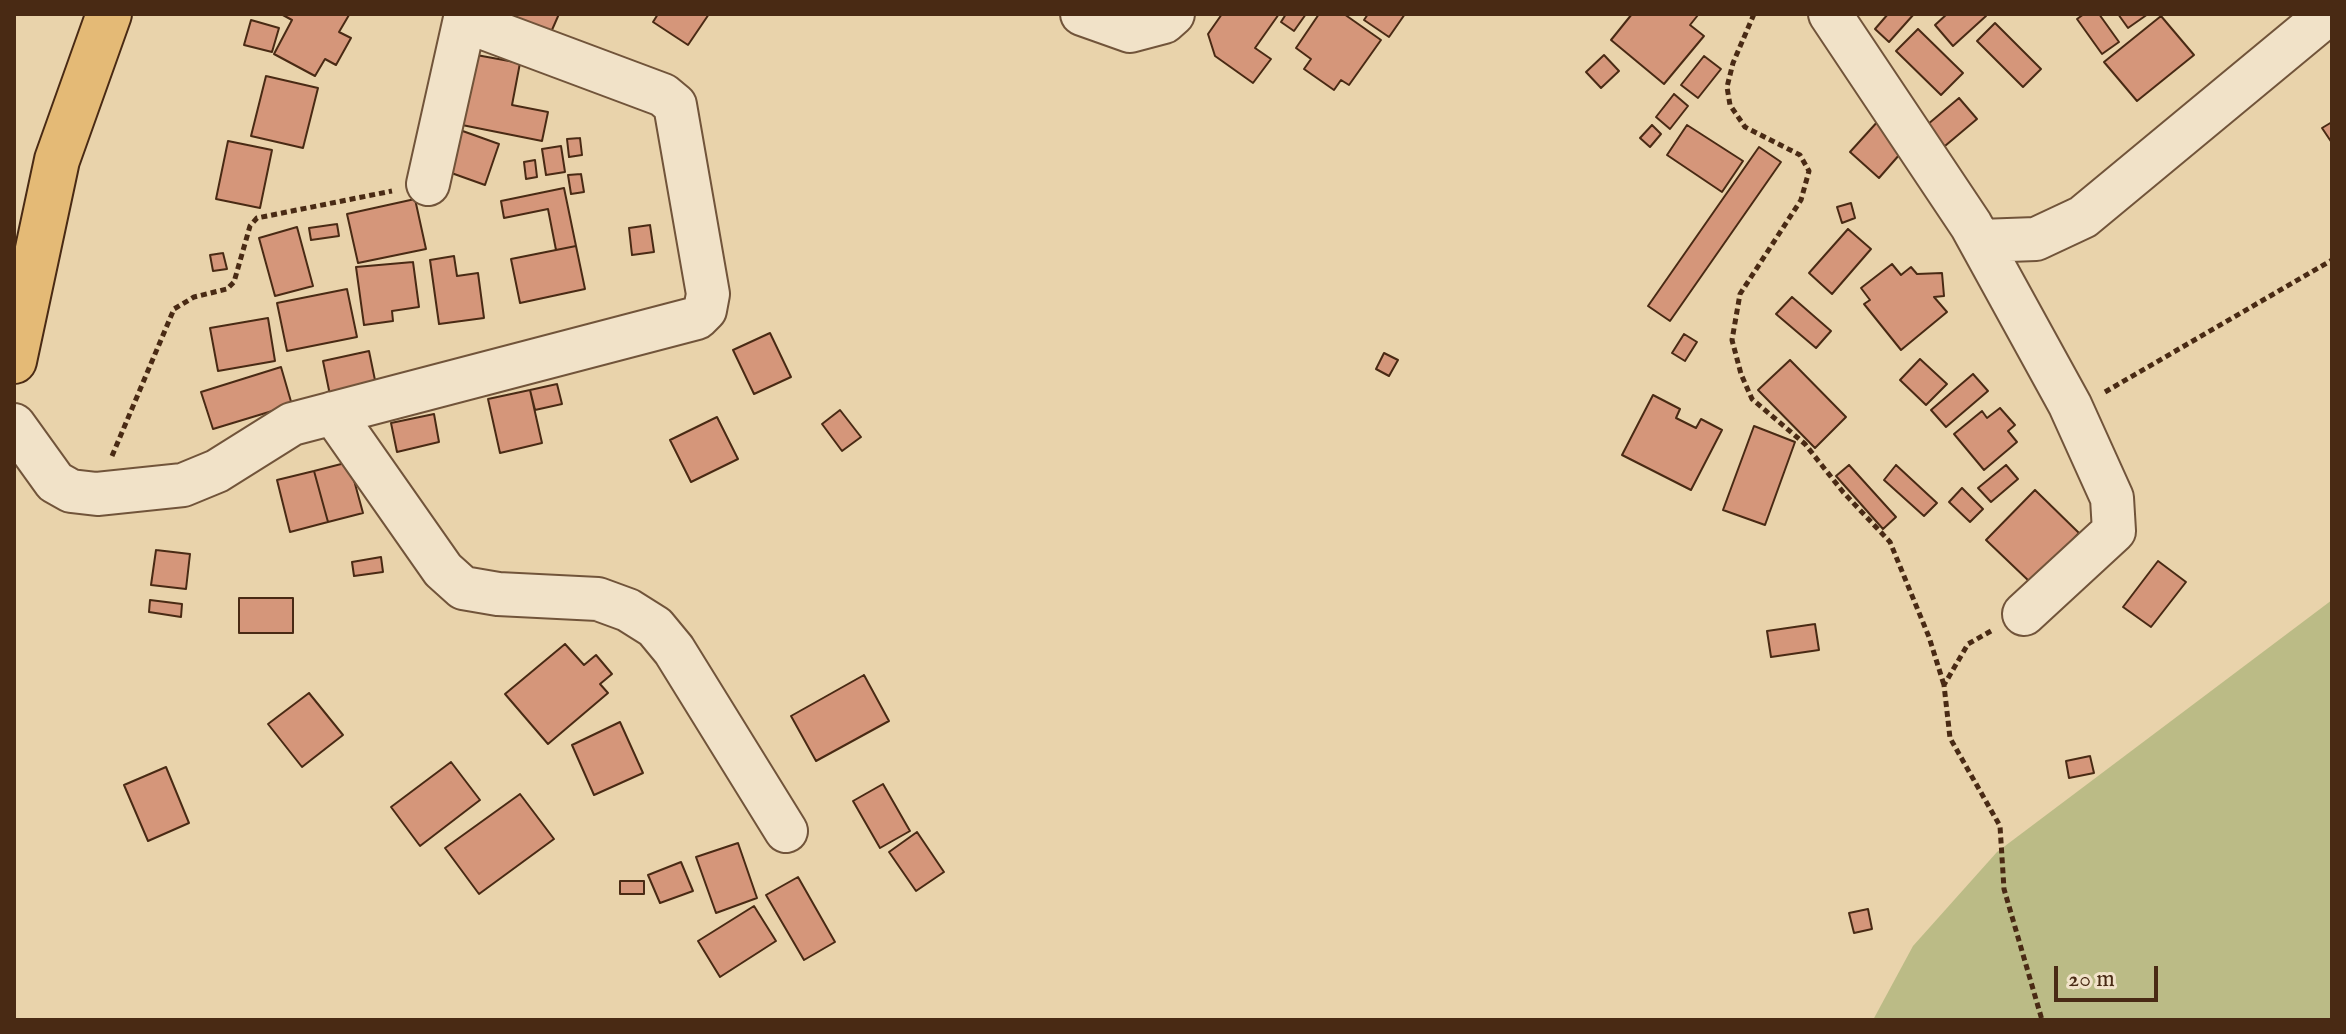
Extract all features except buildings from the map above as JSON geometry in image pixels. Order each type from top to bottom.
[{"type":"highway","points":[[14,361],[57,160],[109,14]]},
{"type":"street","points":[[1082,14],[1130,31],[1164,22],[1173,14]]},
{"type":"street","points":[[1830,14],[1980,241],[2073,411],[2112,498],[2114,531],[2100,548],[2024,614]]},
{"type":"street","points":[[1980,241],[2036,239],[2083,217],[2328,14]]},
{"type":"street","points":[[14,425],[55,482],[71,491],[97,494],[183,485],[217,471],[292,424],[697,318],[705,310],[708,294],[675,105],[663,95],[466,17],[428,184]]},
{"type":"street","points":[[333,413],[443,570],[463,588],[498,594],[598,599],[628,610],[655,627],[674,650],[786,831]]},
{"type":"path","points":[[1754,14],[1733,63],[1727,87],[1730,105],[1745,127],[1800,155],[1809,171],[1801,200],[1740,294],[1732,340],[1741,374],[1752,399],[1805,444],[1843,492],[1890,542],[1929,637],[1944,685],[1950,738],[2000,826],[2004,889],[2042,1020]]},
{"type":"path","points":[[97,494],[174,309],[194,297],[227,289],[234,282],[250,226],[257,218],[428,184]]},
{"type":"path","points":[[2073,411],[2332,260]]},
{"type":"path","points":[[1944,685],[1968,644],[2024,614]]},
{"type":"green space","points":[[2332,600],[2332,1020],[1873,1020],[1913,946],[1997,852]]}]
